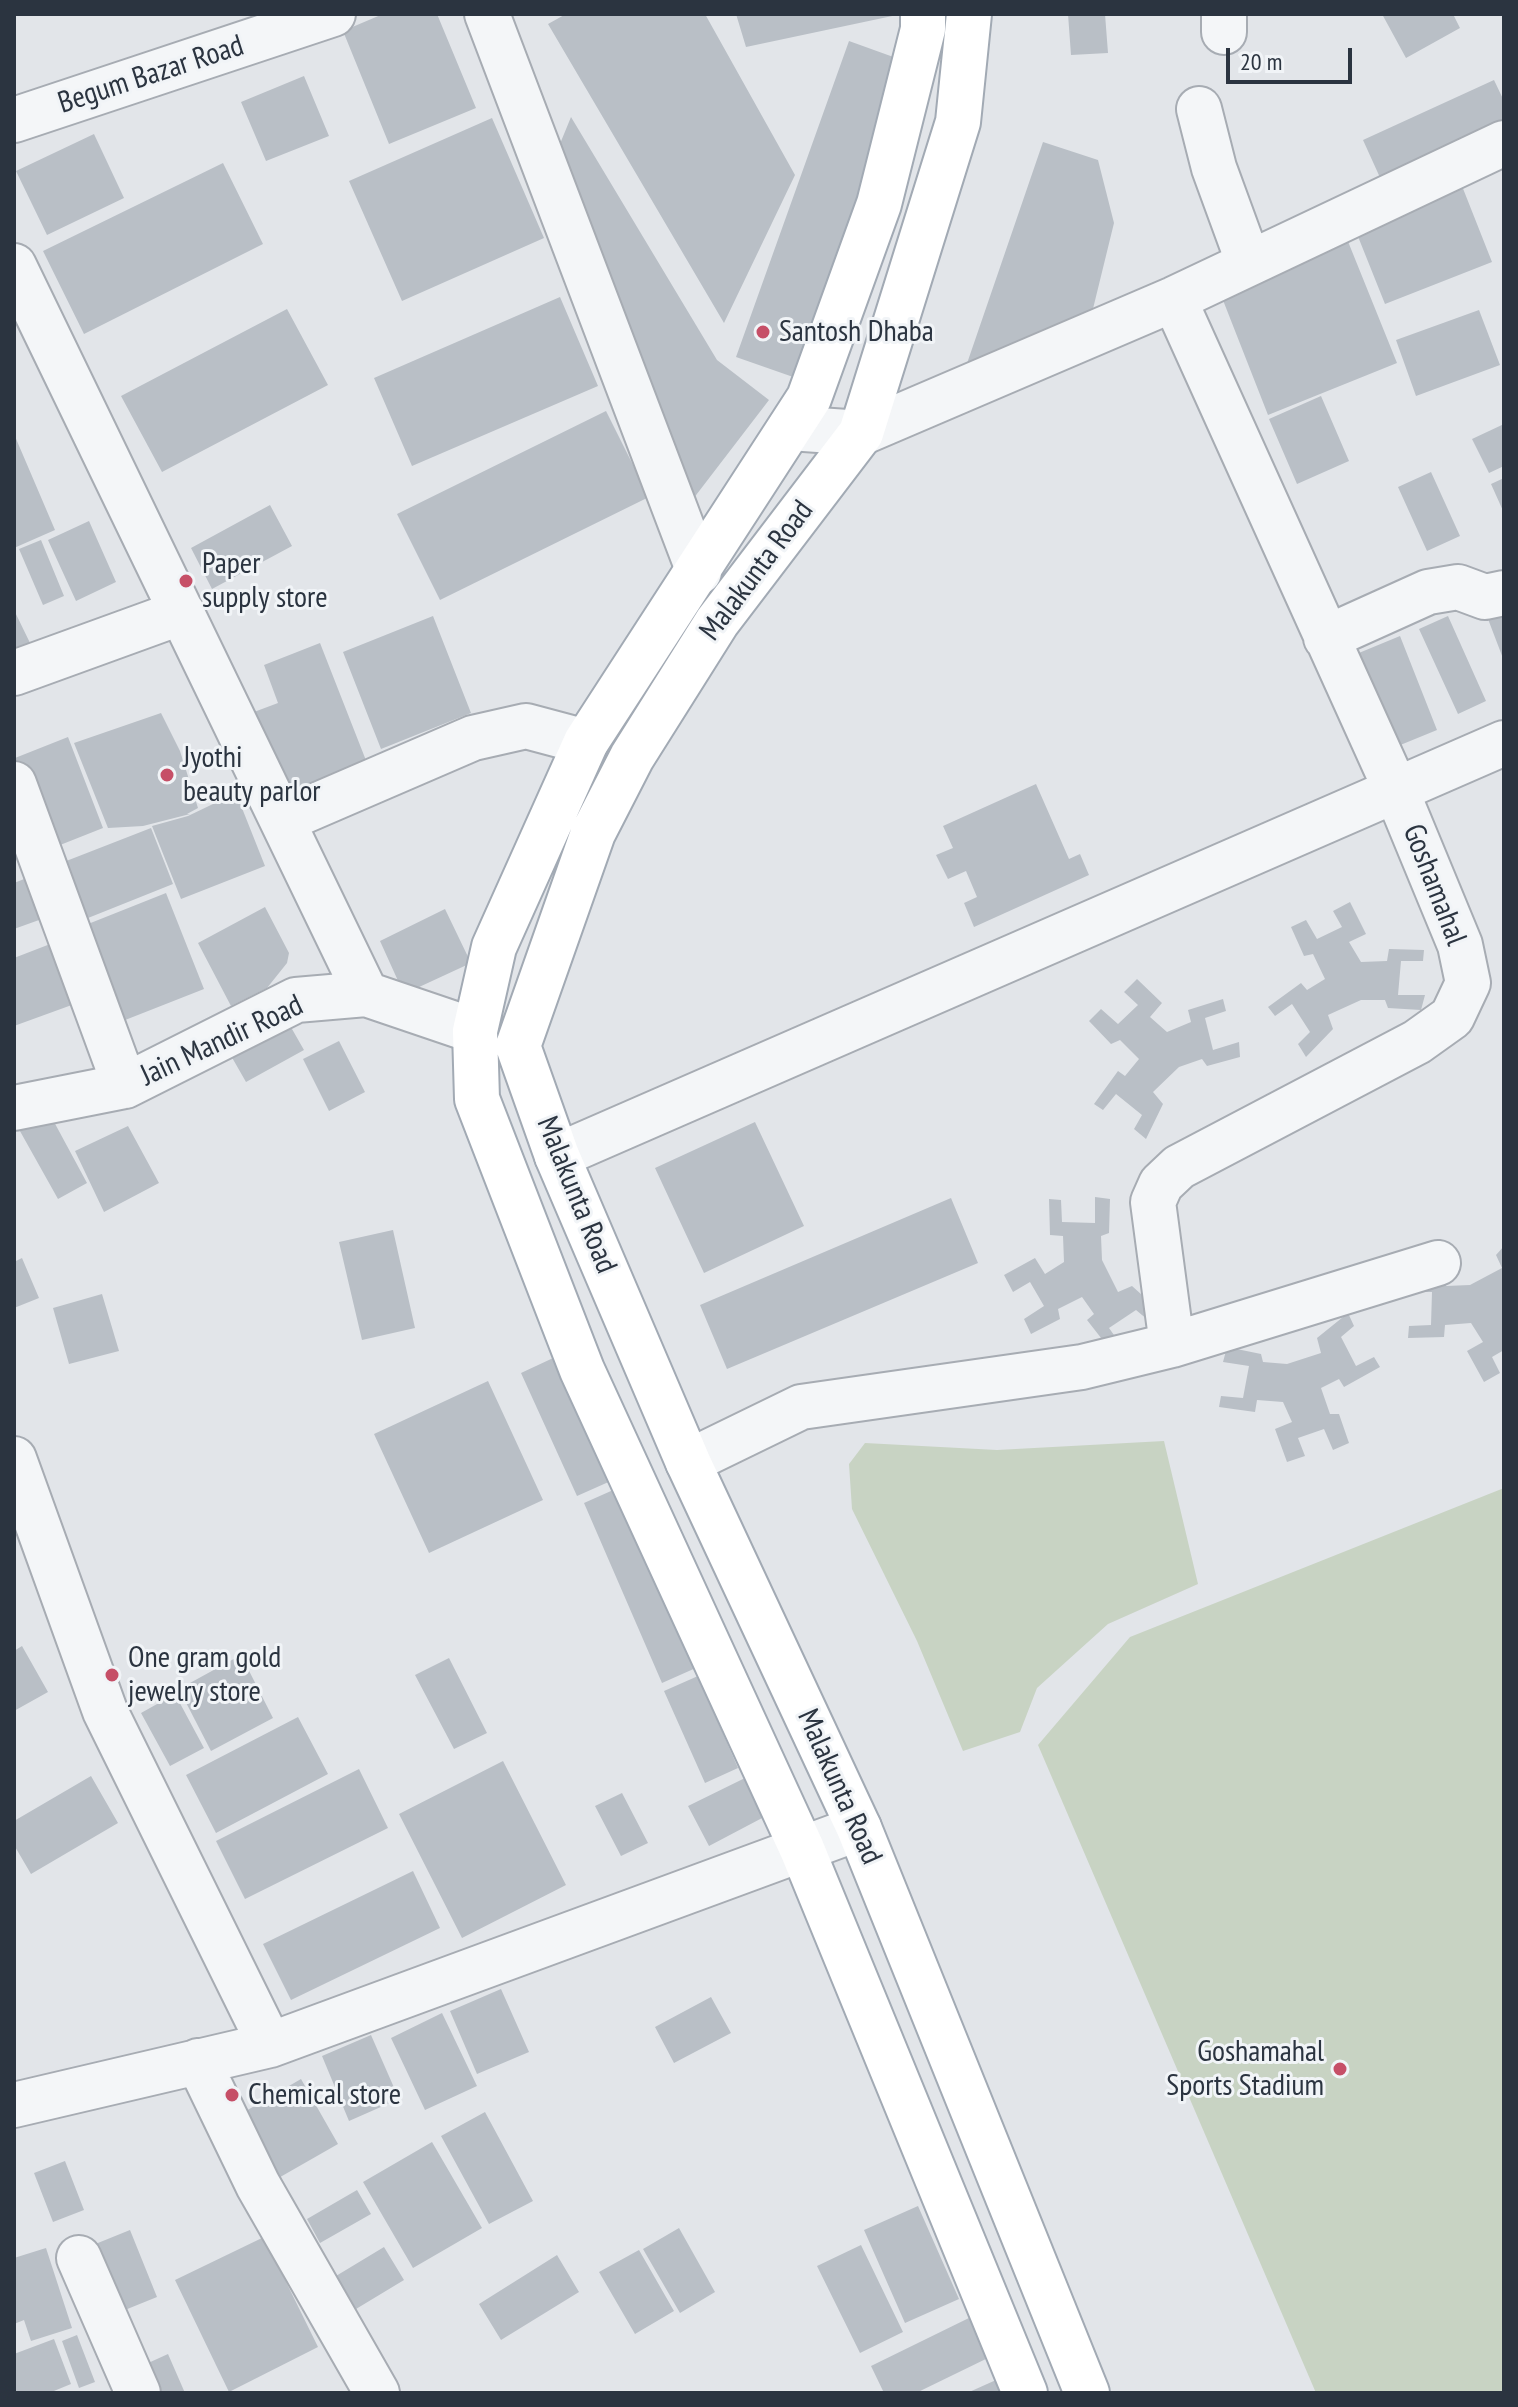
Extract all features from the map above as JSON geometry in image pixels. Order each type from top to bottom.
[{"type":"main road","points":[[923,14],[923,29],[879,204],[809,398],[586,742],[494,947],[475,1031],[477,1099],[582,1370],[802,1849],[1025,2393]]},
{"type":"main road","name":"Malakunta Road","points":[[969,14],[958,122],[861,433],[717,622],[632,757],[593,833],[518,1046],[557,1156],[688,1462],[859,1828],[1087,2393]]},
{"type":"main road","points":[[553,815],[593,833]]},
{"type":"street","name":"Begum Bazar Road","points":[[14,120],[333,14]]},
{"type":"street","points":[[487,14],[699,572]]},
{"type":"street","points":[[1199,109],[1214,168],[1248,261]]},
{"type":"street","points":[[790,428],[861,433],[1174,299],[1248,261],[1504,143]]},
{"type":"street","points":[[14,266],[366,994]]},
{"type":"street","name":"Goshamahal","points":[[1172,1345],[1153,1202],[1161,1184],[1179,1167],[1417,1042],[1452,1017],[1468,983],[1460,945],[1396,790],[1174,299]]},
{"type":"street","points":[[1326,638],[1428,592],[1458,587],[1485,597],[1504,593]]},
{"type":"street","points":[[14,673],[182,612]]},
{"type":"street","points":[[283,820],[473,738],[526,726],[586,742]]},
{"type":"street","points":[[557,1156],[1504,743]]},
{"type":"street","points":[[14,784],[125,1086]]},
{"type":"street","name":"Jain Mandir Road","points":[[14,1108],[125,1086],[296,1000],[366,994],[475,1031]]},
{"type":"street","points":[[688,1462],[801,1407],[1082,1367],[1172,1345],[1438,1263]]},
{"type":"street","points":[[14,1459],[105,1711],[270,2045]]},
{"type":"street","points":[[14,2105],[270,2045],[859,1828]]},
{"type":"street","points":[[198,2061],[258,2185],[377,2393]]},
{"type":"street","points":[[79,2258],[138,2393]]},
{"type":"green space","points":[[1164,1441],[1198,1584],[1108,1624],[1037,1688],[1020,1732],[963,1751],[917,1641],[852,1509],[849,1464],[865,1443],[997,1450]]},
{"type":"green space","name":"Goshamahal Sports Stadium","points":[[1504,1488],[1504,2393],[1316,2393],[1038,1745],[1130,1637]]},
{"type":"building","points":[[383,14],[437,14],[476,108],[389,144],[343,31]]},
{"type":"building","points":[[566,14],[705,14],[795,175],[724,323],[548,24]]},
{"type":"building","points":[[736,14],[897,14],[897,15],[746,47]]},
{"type":"building","points":[[1068,14],[1105,14],[1108,53],[1071,55]]},
{"type":"building","points":[[1382,14],[1453,14],[1460,28],[1406,58]]},
{"type":"building","points":[[849,41],[910,63],[796,378],[736,357]]},
{"type":"building","points":[[304,76],[329,136],[266,161],[241,102]]},
{"type":"building","points":[[1494,80],[1504,101],[1504,140],[1387,193],[1363,140]]},
{"type":"building","points":[[571,117],[717,360],[769,400],[690,503],[555,156]]},
{"type":"building","points":[[492,118],[544,238],[402,301],[349,181]]},
{"type":"building","points":[[94,134],[124,198],[47,235],[16,171]]},
{"type":"building","points":[[1043,142],[1098,160],[1114,223],[1090,321],[962,378]]},
{"type":"building","points":[[223,163],[263,244],[84,334],[43,251]]},
{"type":"building","points":[[1462,186],[1492,262],[1385,304],[1355,229]]},
{"type":"building","points":[[1347,239],[1397,363],[1268,415],[1219,290]]},
{"type":"building","points":[[560,297],[598,386],[412,466],[374,378]]},
{"type":"building","points":[[287,309],[328,385],[162,472],[121,396]]},
{"type":"building","points":[[1479,310],[1500,365],[1416,396],[1396,340]]},
{"type":"building","points":[[1321,396],[1349,461],[1297,484],[1269,419]]},
{"type":"building","points":[[606,411],[649,497],[440,600],[397,514]]},
{"type":"building","points":[[1504,424],[1504,466],[1489,473],[1472,439]]},
{"type":"building","points":[[14,434],[55,530],[14,548]]},
{"type":"building","points":[[1431,472],[1460,536],[1427,551],[1398,487]]},
{"type":"building","points":[[1504,478],[1504,513],[1491,484]]},
{"type":"building","points":[[270,505],[292,546],[212,589],[191,548]]},
{"type":"building","points":[[89,521],[116,582],[76,601],[48,540]]},
{"type":"building","points":[[41,540],[64,596],[43,605],[19,549]]},
{"type":"building","points":[[14,610],[31,645],[14,654]]},
{"type":"building","points":[[1504,614],[1504,661],[1488,619]]},
{"type":"building","points":[[433,616],[471,713],[381,749],[343,652]]},
{"type":"building","points":[[1448,616],[1486,701],[1458,714],[1419,629]]},
{"type":"building","points":[[1400,636],[1437,730],[1393,748],[1354,655]]},
{"type":"building","points":[[320,643],[367,763],[286,794],[254,712],[278,703],[264,665]]},
{"type":"building","points":[[161,713],[180,751],[198,808],[187,814],[190,814],[143,826],[108,828],[74,743]]},
{"type":"building","points":[[68,737],[103,828],[50,849],[15,758]]},
{"type":"building","points":[[1036,784],[1069,859],[1080,854],[1089,875],[974,927],[964,903],[977,897],[966,871],[948,879],[936,855],[953,848],[943,826]]},
{"type":"building","points":[[236,793],[265,866],[181,899],[152,826],[188,816]]},
{"type":"building","points":[[151,828],[173,884],[78,922],[56,865]]},
{"type":"building","points":[[37,874],[53,915],[14,929],[14,883]]},
{"type":"building","points":[[166,893],[204,989],[115,1024],[78,928]]},
{"type":"building","points":[[1350,902],[1366,934],[1349,942],[1361,962],[1387,961],[1389,949],[1424,950],[1423,961],[1401,961],[1398,995],[1425,995],[1421,1010],[1388,1008],[1385,1000],[1361,1000],[1328,1015],[1333,1029],[1306,1057],[1298,1044],[1310,1032],[1292,1004],[1275,1016],[1268,1007],[1301,983],[1307,990],[1325,979],[1313,954],[1304,956],[1291,927],[1306,920],[1317,939],[1342,927],[1333,911]]},
{"type":"building","points":[[265,907],[289,953],[287,963],[267,988],[231,1006],[198,943]]},
{"type":"building","points":[[445,909],[471,963],[404,994],[380,941]]},
{"type":"building","points":[[58,941],[80,1002],[14,1026],[14,958]]},
{"type":"building","points":[[1137,979],[1162,1003],[1150,1017],[1167,1032],[1191,1022],[1188,1010],[1223,999],[1226,1011],[1205,1018],[1213,1050],[1239,1042],[1240,1057],[1207,1066],[1202,1059],[1179,1067],[1153,1092],[1163,1104],[1146,1139],[1134,1129],[1142,1115],[1116,1094],[1103,1110],[1094,1104],[1118,1071],[1125,1076],[1139,1059],[1120,1040],[1111,1044],[1089,1021],[1101,1009],[1118,1024],[1138,1005],[1124,992]]},
{"type":"building","points":[[284,1015],[304,1050],[246,1082],[226,1047]]},
{"type":"building","points":[[339,1041],[365,1092],[329,1111],[303,1059]]},
{"type":"building","points":[[46,1107],[87,1183],[58,1199],[16,1124]]},
{"type":"building","points":[[755,1122],[804,1226],[704,1273],[655,1168]]},
{"type":"building","points":[[128,1126],[159,1183],[104,1212],[75,1151]]},
{"type":"building","points":[[1095,1197],[1110,1199],[1109,1233],[1101,1236],[1102,1260],[1118,1292],[1132,1286],[1161,1312],[1148,1320],[1136,1310],[1109,1328],[1121,1345],[1112,1352],[1087,1320],[1094,1314],[1082,1297],[1058,1309],[1060,1319],[1031,1334],[1024,1319],[1044,1306],[1030,1282],[1013,1292],[1004,1275],[1035,1258],[1045,1274],[1064,1262],[1063,1236],[1050,1235],[1049,1199],[1061,1200],[1062,1222],[1095,1223]]},
{"type":"building","points":[[951,1198],[978,1263],[727,1369],[700,1305]]},
{"type":"building","points":[[393,1230],[415,1328],[362,1340],[339,1242]]},
{"type":"building","points":[[1504,1246],[1504,1350],[1492,1357],[1500,1373],[1484,1382],[1467,1351],[1483,1342],[1471,1323],[1445,1325],[1444,1337],[1408,1338],[1409,1326],[1431,1325],[1432,1292],[1406,1292],[1443,1278],[1446,1286],[1470,1285],[1502,1268],[1496,1255]]},
{"type":"building","points":[[22,1258],[39,1298],[14,1308],[14,1262]]},
{"type":"building","points":[[102,1294],[119,1351],[69,1364],[53,1308]]},
{"type":"building","points":[[1348,1313],[1354,1326],[1341,1337],[1356,1366],[1374,1357],[1380,1367],[1344,1387],[1339,1379],[1321,1388],[1330,1414],[1339,1414],[1349,1443],[1333,1450],[1324,1429],[1298,1438],[1305,1456],[1287,1462],[1275,1429],[1292,1422],[1283,1402],[1257,1400],[1255,1412],[1219,1407],[1221,1396],[1243,1398],[1249,1366],[1223,1362],[1227,1347],[1261,1354],[1263,1362],[1287,1364],[1321,1353],[1317,1338]]},
{"type":"building","points":[[566,1352],[622,1476],[577,1496],[521,1373]]},
{"type":"building","points":[[488,1381],[543,1500],[429,1553],[374,1434]]},
{"type":"building","points":[[629,1483],[707,1663],[662,1683],[584,1503]]},
{"type":"building","points":[[22,1646],[48,1692],[14,1711],[14,1651]]},
{"type":"building","points":[[241,1655],[273,1718],[211,1751],[179,1689]]},
{"type":"building","points":[[449,1658],[487,1733],[454,1749],[415,1675]]},
{"type":"building","points":[[698,1676],[738,1768],[705,1783],[664,1691]]},
{"type":"building","points":[[175,1694],[204,1748],[170,1766],[141,1713]]},
{"type":"building","points":[[298,1717],[328,1774],[216,1833],[186,1775]]},
{"type":"building","points":[[503,1761],[566,1885],[462,1938],[399,1814]]},
{"type":"building","points":[[359,1769],[388,1828],[245,1899],[216,1841]]},
{"type":"building","points":[[91,1776],[118,1823],[31,1874],[14,1845],[14,1821]]},
{"type":"building","points":[[745,1778],[764,1817],[709,1846],[688,1806]]},
{"type":"building","points":[[622,1793],[648,1843],[621,1856],[595,1806]]},
{"type":"building","points":[[413,1871],[440,1928],[291,2000],[263,1944]]},
{"type":"building","points":[[501,1989],[529,2052],[477,2074],[450,2011]]},
{"type":"building","points":[[711,1997],[731,2033],[674,2063],[655,2027]]},
{"type":"building","points":[[442,2013],[477,2086],[425,2110],[391,2038]]},
{"type":"building","points":[[371,2035],[399,2099],[349,2121],[322,2056]]},
{"type":"building","points":[[301,2079],[338,2144],[275,2180],[239,2115]]},
{"type":"building","points":[[485,2112],[533,2201],[489,2224],[441,2136]]},
{"type":"building","points":[[432,2142],[482,2228],[413,2268],[363,2182]]},
{"type":"building","points":[[65,2161],[84,2210],[53,2222],[34,2173]]},
{"type":"building","points":[[357,2190],[371,2214],[320,2243],[307,2219]]},
{"type":"building","points":[[918,2206],[959,2299],[905,2323],[864,2230]]},
{"type":"building","points":[[679,2228],[715,2292],[680,2313],[643,2249]]},
{"type":"building","points":[[130,2230],[157,2297],[115,2314],[88,2247]]},
{"type":"building","points":[[264,2237],[318,2347],[229,2392],[175,2280]]},
{"type":"building","points":[[861,2245],[903,2332],[860,2353],[817,2266]]},
{"type":"building","points":[[384,2247],[404,2280],[356,2309],[336,2276]]},
{"type":"building","points":[[46,2248],[72,2328],[31,2341],[24,2320],[14,2324],[14,2258]]},
{"type":"building","points":[[639,2250],[674,2311],[635,2334],[599,2272]]},
{"type":"building","points":[[557,2255],[579,2292],[501,2340],[479,2304]]},
{"type":"building","points":[[973,2316],[992,2356],[916,2393],[884,2393],[871,2366]]},
{"type":"building","points":[[77,2335],[95,2382],[79,2388],[62,2341]]},
{"type":"building","points":[[54,2339],[71,2384],[49,2393],[14,2393],[14,2354]]},
{"type":"building","points":[[168,2354],[185,2393],[159,2393],[146,2364]]},
{"type":"building","points":[[996,2380],[1002,2393],[967,2393]]},
{"type":"place","name":"Santosh Dhaba","points":[[763,332]]},
{"type":"place","name":"Paper supply store","points":[[186,581]]},
{"type":"place","name":"Jyothi beauty parlor","points":[[167,775]]},
{"type":"place","name":"One gram gold jewelry store","points":[[112,1675]]},
{"type":"place","name":"Goshamahal Sports Stadium","points":[[1340,2069]]},
{"type":"place","name":"Chemical store","points":[[232,2095]]}]
